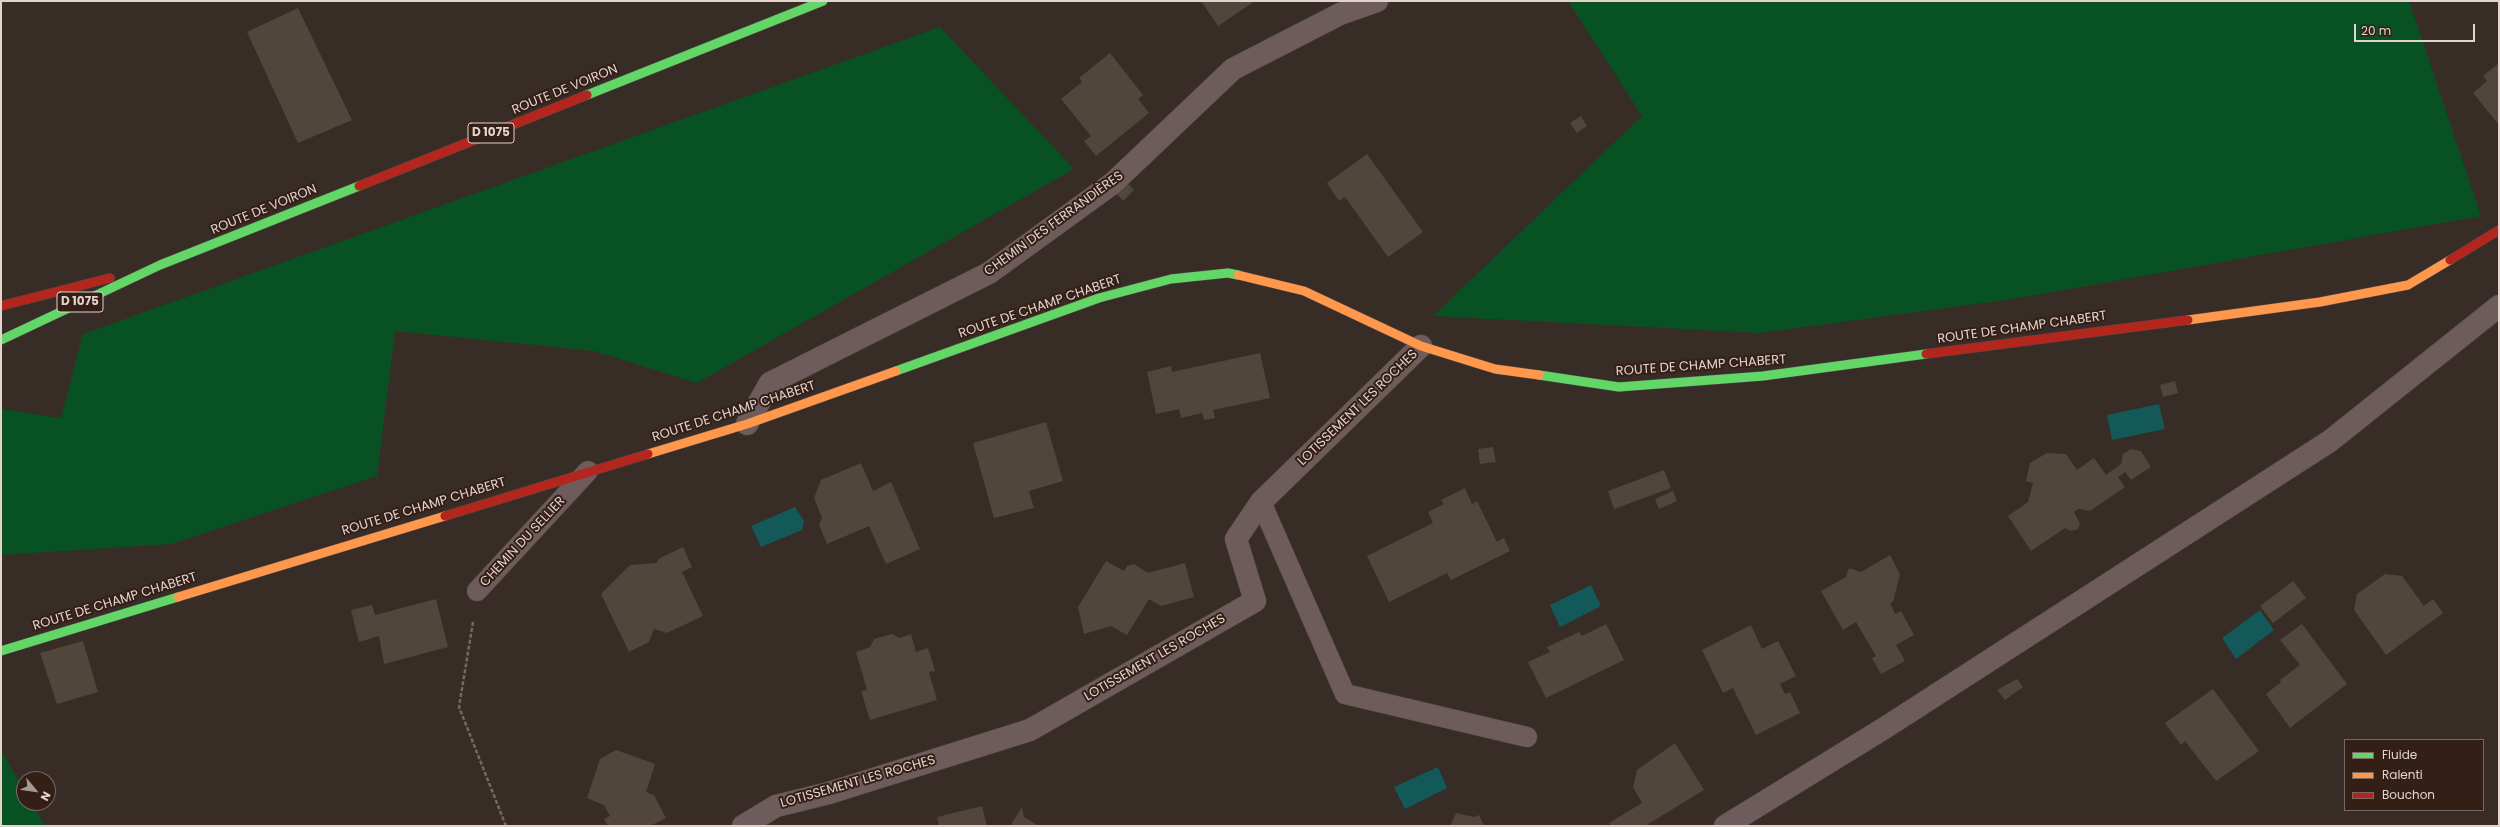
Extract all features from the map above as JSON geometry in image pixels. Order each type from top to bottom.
[{"type":"street","name":"ROUTE DE VOIRON","points":[[1,340],[160,265],[823,1]]},
{"type":"street","name":"CHEMIN DES FERRANDIÈRES","points":[[747,424],[770,383],[989,273],[1113,183],[1233,69],[1340,14],[1377,1]]},
{"type":"street","name":"ROUTE DE CHAMP CHABERT","points":[[1,651],[588,471],[747,424],[1099,298],[1171,279],[1228,273],[1304,291],[1421,346],[1495,369],[1619,387],[1763,376],[2320,302],[2408,285],[2499,230]]},
{"type":"street","name":"ROUTE DE VOIRON","points":[[1,306],[160,265]]},
{"type":"street","points":[[1725,826],[1883,729],[2330,441],[2499,306]]},
{"type":"street","name":"LOTISSEMENT LES ROCHES","points":[[743,826],[776,806],[829,793],[1030,730],[1256,601],[1236,539],[1261,502],[1421,346]]},
{"type":"lane","name":"CHEMIN DU SELLIER","points":[[477,591],[588,471]]},
{"type":"lane","points":[[1261,502],[1346,694],[1527,737]]},
{"type":"path","name":"CHEMIN DU SELLIER","points":[[477,591],[459,707],[506,826]]},
{"type":"green space","points":[[1568,1],[2409,1],[2481,216],[2013,299],[1760,333],[1433,316],[1642,116]]},
{"type":"green space","points":[[940,27],[1074,169],[697,383],[594,351],[395,331],[377,476],[171,544],[1,555],[1,409],[61,418],[83,334]]},
{"type":"green space","points":[[1,750],[16,776],[16,811],[37,811],[45,826],[1,826]]},
{"type":"water","points":[[2159,404],[2165,429],[2112,440],[2107,415]]},
{"type":"water","points":[[795,507],[804,521],[802,530],[761,547],[751,526]]},
{"type":"water","points":[[1591,585],[1601,606],[1560,627],[1550,605]]},
{"type":"water","points":[[2260,610],[2274,630],[2236,659],[2222,638]]},
{"type":"water","points":[[1438,767],[1447,788],[1405,809],[1394,787]]},
{"type":"building","points":[[1201,1],[1255,1],[1218,26]]},
{"type":"building","points":[[298,8],[352,120],[298,143],[247,32]]},
{"type":"building","points":[[1110,53],[1143,95],[1138,99],[1149,113],[1096,156],[1084,141],[1091,136],[1061,99],[1082,82],[1079,78]]},
{"type":"building","points":[[2499,63],[2499,125],[2473,93],[2487,81],[2483,76]]},
{"type":"building","points":[[1581,116],[1587,126],[1577,133],[1570,123]]},
{"type":"building","points":[[1367,154],[1423,232],[1388,257],[1345,197],[1339,201],[1327,183]]},
{"type":"building","points":[[1128,183],[1134,190],[1123,201],[1116,193]]},
{"type":"building","points":[[1260,353],[1270,398],[1213,410],[1215,418],[1204,420],[1202,413],[1181,418],[1179,409],[1156,414],[1147,372],[1171,366],[1172,372]]},
{"type":"building","points":[[2175,381],[2178,393],[2163,397],[2160,385]]},
{"type":"building","points":[[1046,422],[1063,481],[1029,491],[1034,508],[994,518],[973,443]]},
{"type":"building","points":[[1493,447],[1496,462],[1480,464],[1478,449]]},
{"type":"building","points":[[2131,449],[2141,451],[2151,467],[2131,480],[2125,472],[2118,477],[2125,487],[2090,511],[2078,509],[2074,512],[2080,524],[2078,529],[2070,531],[2065,528],[2031,551],[2008,516],[2028,502],[2033,483],[2026,481],[2030,463],[2047,453],[2066,454],[2077,470],[2094,458],[2106,475],[2121,464],[2123,454]]},
{"type":"building","points":[[861,463],[873,491],[891,482],[920,549],[886,564],[869,526],[827,544],[819,525],[822,518],[814,498],[821,480]]},
{"type":"building","points":[[1664,470],[1671,488],[1614,509],[1608,491]]},
{"type":"building","points":[[1465,488],[1472,504],[1477,501],[1497,542],[1504,538],[1510,551],[1451,580],[1447,573],[1389,602],[1367,556],[1433,523],[1428,512],[1444,504],[1441,500]]},
{"type":"building","points":[[1673,491],[1677,501],[1659,509],[1655,499]]},
{"type":"building","points":[[683,547],[692,567],[682,572],[703,616],[667,633],[654,629],[649,642],[629,652],[601,594],[630,565],[656,563],[660,558]]},
{"type":"building","points":[[1890,555],[1900,574],[1893,602],[1890,603],[1895,614],[1901,611],[1914,635],[1896,645],[1905,661],[1881,674],[1872,658],[1876,656],[1856,622],[1843,630],[1821,591],[1846,577],[1849,568],[1861,572]]},
{"type":"building","points":[[1106,561],[1124,571],[1127,566],[1134,564],[1148,573],[1185,563],[1194,597],[1161,606],[1149,599],[1127,635],[1111,626],[1084,634],[1078,607]]},
{"type":"building","points":[[2385,574],[2402,576],[2424,606],[2433,599],[2443,613],[2386,655],[2354,610],[2357,594]]},
{"type":"building","points":[[2293,581],[2306,598],[2273,623],[2260,606]]},
{"type":"building","points":[[436,599],[448,647],[384,664],[379,636],[359,642],[351,610],[372,605],[375,615]]},
{"type":"building","points":[[1606,624],[1624,660],[1546,698],[1528,662],[1550,652],[1547,647],[1579,632],[1582,636]]},
{"type":"building","points":[[2302,624],[2347,684],[2290,728],[2266,694],[2281,682],[2280,680],[2300,665],[2280,640]]},
{"type":"building","points":[[1751,625],[1762,649],[1778,641],[1796,676],[1780,684],[1785,694],[1790,692],[1800,713],[1756,735],[1733,688],[1723,693],[1702,650]]},
{"type":"building","points":[[892,634],[900,638],[911,634],[916,652],[928,648],[935,671],[929,672],[937,700],[870,720],[861,691],[867,690],[856,652],[870,647],[874,639]]},
{"type":"building","points":[[83,641],[98,692],[57,704],[40,653]]},
{"type":"building","points":[[2017,679],[2023,687],[2005,700],[1997,690]]},
{"type":"building","points":[[2213,689],[2259,751],[2216,781],[2185,741],[2181,745],[2165,723]]},
{"type":"building","points":[[1675,743],[1704,790],[1645,826],[1611,826],[1609,823],[1642,803],[1633,787],[1637,770]]},
{"type":"building","points":[[616,750],[655,764],[646,792],[654,795],[666,818],[650,826],[608,826],[604,819],[610,816],[604,805],[587,798],[600,759]]},
{"type":"building","points":[[982,806],[987,826],[939,826],[937,817]]},
{"type":"building","points":[[1022,807],[1024,817],[1039,826],[1010,826]]},
{"type":"building","points":[[1456,813],[1474,817],[1479,815],[1484,826],[1450,826]]},
{"type":"traffic: fast","points":[[587,95],[823,1]]},
{"type":"traffic: fast","points":[[1,340],[160,265],[359,186]]},
{"type":"traffic: fast","points":[[896,371],[1099,298],[1171,279],[1228,273],[1238,275]]},
{"type":"traffic: fast","points":[[1539,375],[1619,387],[1763,376],[1926,354]]},
{"type":"traffic: fast","points":[[1,651],[178,597]]},
{"type":"traffic: slow","points":[[2188,320],[2320,302],[2408,285],[2450,260]]},
{"type":"traffic: slow","points":[[1238,275],[1304,291],[1421,346],[1495,369],[1539,375]]},
{"type":"traffic: slow","points":[[648,454],[747,424],[896,371]]},
{"type":"traffic: slow","points":[[178,597],[445,516]]},
{"type":"traffic: jam","points":[[359,186],[587,95]]},
{"type":"traffic: jam","points":[[2450,260],[2499,230]]},
{"type":"traffic: jam","points":[[1,306],[110,278]]},
{"type":"traffic: jam","points":[[1926,354],[2188,320]]},
{"type":"traffic: jam","points":[[445,516],[648,454]]}]
